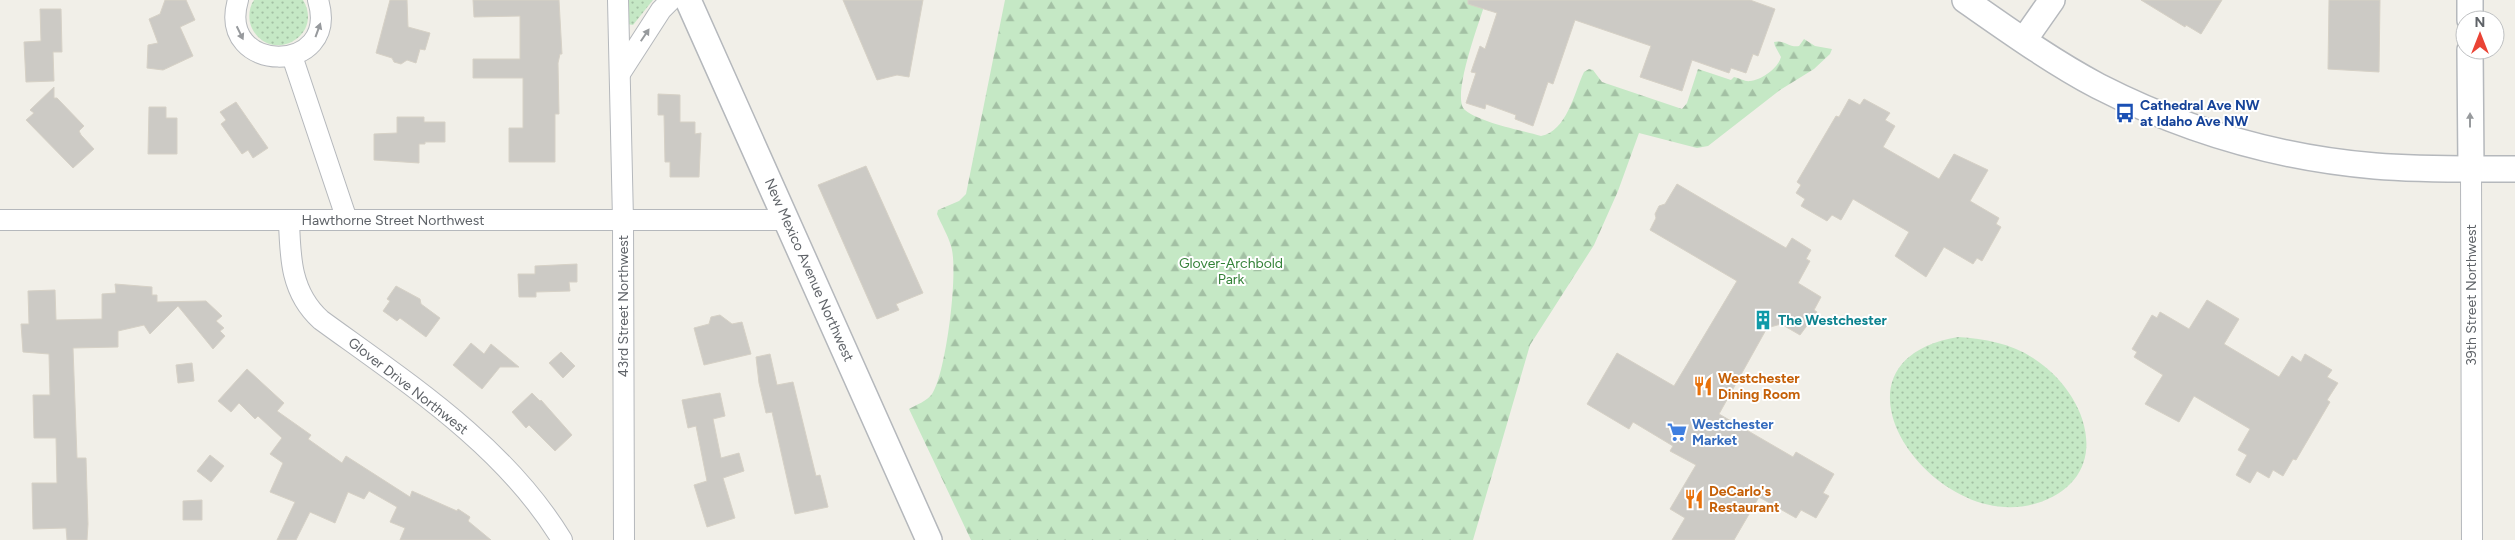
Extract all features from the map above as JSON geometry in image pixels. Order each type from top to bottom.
[{"type":"street","points":[[238,0],[235,14],[237,28],[243,40],[253,50],[265,56],[278,58],[292,56],[305,49],[315,38],[321,25],[321,10],[318,0]]},
{"type":"street","name":"43rd Street Northwest","points":[[618,0],[623,220],[624,540]]},
{"type":"street","points":[[621,72],[662,10],[671,0]]},
{"type":"street","name":"New Mexico Avenue Northwest","points":[[688,0],[929,540]]},
{"type":"street","points":[[1965,0],[2080,76],[2114,94],[2160,114],[2223,137],[2275,151],[2342,163],[2392,167],[2515,169]]},
{"type":"street","points":[[2024,40],[2052,0]]},
{"type":"street","points":[[292,56],[347,220]]},
{"type":"street","name":"39th Street Northwest","points":[[2470,60],[2472,540]]},
{"type":"street","name":"Hawthorne Street Northwest","points":[[0,220],[786,220]]},
{"type":"street","name":"Glover Drive Northwest","points":[[289,220],[293,272],[302,298],[314,314],[422,395],[486,447],[527,490],[562,540]]},
{"type":"green space","points":[[254,0],[303,0],[308,13],[307,25],[301,35],[292,42],[281,45],[269,44],[259,38],[251,26],[250,20],[250,9]]},
{"type":"green space","points":[[625,0],[653,0],[633,25],[627,24]]},
{"type":"green space","name":"Glover-Archbold Park","points":[[1005,0],[1486,0],[1468,57],[1461,90],[1461,103],[1465,110],[1481,119],[1541,136],[1550,133],[1563,119],[1569,110],[1584,72],[1589,69],[1593,70],[1602,82],[1682,109],[1687,103],[1698,69],[1731,80],[1734,77],[1750,81],[1764,76],[1777,65],[1781,57],[1774,42],[1799,46],[1804,39],[1815,46],[1832,49],[1830,54],[1814,69],[1780,90],[1708,146],[1697,148],[1639,133],[1618,191],[1594,245],[1530,345],[1473,540],[971,540],[909,409],[932,394],[942,366],[950,322],[953,258],[950,242],[937,214],[938,210],[959,201],[966,194]]},
{"type":"green space","points":[[1958,337],[1997,343],[2024,353],[2053,374],[2069,393],[2080,414],[2086,436],[2085,457],[2077,476],[2060,492],[2034,504],[1996,506],[1959,494],[1927,470],[1903,441],[1891,408],[1894,378],[1915,353]]},
{"type":"building","points":[[165,0],[186,0],[195,20],[180,27],[193,56],[163,70],[147,68],[148,45],[158,43],[149,19],[160,14]]},
{"type":"building","points":[[390,0],[407,0],[408,27],[430,33],[425,50],[420,49],[416,63],[407,60],[401,64],[394,62],[392,58],[376,53]]},
{"type":"building","points":[[473,0],[559,0],[562,54],[560,54],[558,63],[559,114],[555,114],[555,162],[509,162],[509,128],[523,128],[523,78],[473,78],[473,59],[520,59],[520,16],[474,17]]},
{"type":"building","points":[[843,0],[923,0],[909,77],[897,75],[877,80]]},
{"type":"building","points":[[1468,0],[1750,0],[1775,9],[1758,56],[1753,54],[1746,73],[1731,68],[1729,73],[1692,60],[1682,91],[1640,77],[1651,46],[1575,20],[1553,84],[1548,82],[1533,126],[1515,119],[1516,115],[1486,104],[1485,109],[1466,103],[1476,73],[1471,72],[1480,46],[1485,49],[1497,13],[1468,4]]},
{"type":"building","points":[[2141,0],[2222,0],[2201,34],[2186,25],[2185,27]]},
{"type":"building","points":[[2329,0],[2380,0],[2379,72],[2328,69]]},
{"type":"building","points":[[40,9],[61,9],[62,52],[53,52],[54,81],[26,82],[24,42],[41,41]]},
{"type":"building","points":[[54,87],[54,98],[57,98],[84,126],[79,131],[94,149],[73,168],[26,120],[34,113],[30,110]]},
{"type":"building","points":[[658,94],[680,95],[680,122],[695,122],[695,134],[701,133],[699,177],[670,177],[670,162],[665,162],[664,115],[658,115]]},
{"type":"building","points":[[1849,99],[1860,105],[1864,99],[1890,113],[1885,120],[1895,126],[1883,147],[1939,179],[1954,154],[1988,170],[1970,201],[1999,218],[1996,224],[2001,227],[1982,261],[1977,258],[1973,264],[1944,247],[1926,277],[1895,256],[1909,232],[1853,199],[1841,220],[1832,215],[1827,221],[1801,206],[1805,199],[1796,193],[1801,185],[1797,182],[1836,116],[1839,117]]},
{"type":"building","points":[[236,102],[268,148],[253,158],[248,150],[242,154],[221,124],[226,120],[220,112]]},
{"type":"building","points":[[149,107],[166,107],[166,118],[177,118],[177,154],[148,154]]},
{"type":"building","points":[[397,117],[424,117],[424,122],[445,122],[445,142],[425,142],[425,144],[419,144],[419,163],[374,160],[374,134],[397,133]]},
{"type":"building","points":[[866,166],[923,293],[896,304],[899,310],[877,319],[818,185]]},
{"type":"building","name":"The Westchester","points":[[1677,184],[1786,248],[1792,238],[1811,250],[1806,259],[1810,261],[1798,283],[1821,297],[1814,310],[1817,312],[1800,335],[1781,324],[1767,328],[1719,414],[1793,457],[1796,452],[1834,474],[1823,493],[1829,496],[1816,518],[1801,510],[1796,518],[1759,497],[1734,540],[1672,540],[1685,518],[1670,509],[1696,465],[1670,451],[1673,446],[1633,422],[1629,429],[1587,404],[1617,353],[1674,386],[1737,281],[1650,230],[1659,206],[1665,204]]},
{"type":"building","points":[[577,264],[577,282],[569,282],[570,291],[536,292],[536,297],[519,297],[518,274],[535,274],[535,266]]},
{"type":"building","points":[[115,284],[152,287],[152,295],[157,295],[157,302],[206,301],[222,316],[216,321],[224,328],[220,331],[225,336],[213,349],[178,306],[150,334],[144,325],[118,331],[118,347],[73,348],[77,458],[86,458],[88,524],[87,540],[67,540],[66,528],[33,529],[32,483],[57,483],[56,438],[34,438],[33,395],[50,395],[49,354],[23,352],[21,324],[29,324],[28,291],[55,290],[56,320],[102,319],[102,294],[116,293]]},
{"type":"building","points":[[396,286],[420,299],[421,304],[440,318],[426,337],[400,318],[397,321],[383,311],[390,301],[387,299]]},
{"type":"building","points":[[2207,300],[2239,319],[2224,344],[2279,377],[2292,356],[2301,362],[2305,354],[2332,370],[2327,377],[2338,383],[2327,400],[2330,402],[2296,460],[2293,459],[2283,476],[2273,470],[2269,478],[2257,471],[2250,483],[2236,475],[2247,455],[2238,450],[2250,429],[2194,396],[2179,422],[2145,404],[2163,375],[2134,357],[2137,352],[2132,349],[2152,315],[2157,318],[2160,312],[2189,329]]},
{"type":"building","points":[[720,315],[732,324],[742,322],[751,354],[704,365],[694,328],[709,324],[711,317]]},
{"type":"building","points":[[471,343],[484,354],[491,344],[519,367],[500,367],[482,389],[453,365]]},
{"type":"building","points":[[561,352],[575,366],[563,378],[549,363]]},
{"type":"building","points":[[770,354],[777,385],[793,382],[816,476],[820,475],[828,507],[795,514],[772,412],[766,413],[759,383],[756,357]]},
{"type":"building","points":[[192,363],[194,381],[178,383],[176,365]]},
{"type":"building","points":[[247,369],[284,403],[277,411],[311,435],[308,439],[342,463],[346,456],[410,497],[412,491],[457,511],[458,509],[470,517],[468,521],[491,540],[400,540],[405,528],[390,522],[397,507],[369,491],[364,499],[348,492],[335,523],[310,512],[296,540],[277,540],[295,502],[270,492],[283,463],[270,454],[282,438],[258,416],[255,419],[239,403],[231,412],[218,401]]},
{"type":"building","points":[[532,393],[541,400],[572,435],[555,451],[529,425],[526,428],[512,412]]},
{"type":"building","points":[[720,393],[725,416],[713,419],[721,458],[739,453],[744,471],[723,478],[735,518],[707,527],[694,485],[707,481],[696,426],[688,428],[682,400]]},
{"type":"building","points":[[210,455],[224,466],[211,482],[197,471]]},
{"type":"building","points":[[202,500],[202,520],[183,520],[183,501]]},
{"type":"place","name":"Cathedral Ave NW at Idaho Ave NW","points":[[2125,113]]},
{"type":"place","name":"The Westchester","points":[[1763,320]]},
{"type":"place","name":"Westchester Dining Room","points":[[1703,386]]},
{"type":"place","name":"Westchester Market","points":[[1677,432]]},
{"type":"place","name":"DeCarlo's Restaurant","points":[[1694,499]]}]
